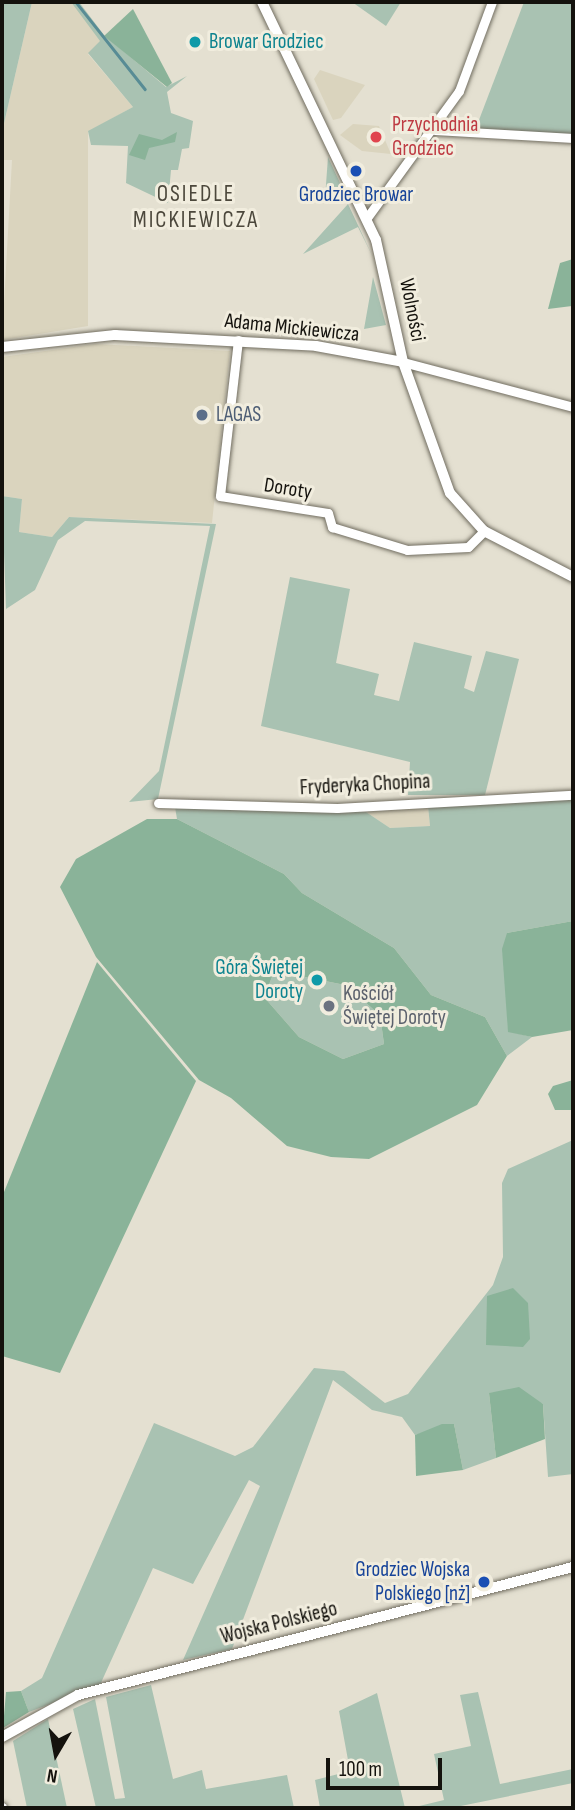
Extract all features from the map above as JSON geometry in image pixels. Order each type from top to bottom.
[{"type":"street","name":"Wolności","points":[[262,2],[366,219],[403,362],[450,493],[484,531],[573,577]]},
{"type":"street","points":[[366,219],[435,130],[459,91],[492,2]]},
{"type":"street","points":[[435,130],[450,136],[573,138]]},
{"type":"street","name":"Adama Mickiewicza","points":[[2,347],[115,335],[238,340],[403,362],[573,407]]},
{"type":"street","name":"Doroty","points":[[238,340],[220,496],[328,513],[332,527],[407,550],[468,547],[484,531]]},
{"type":"street","name":"Fryderyka Chopina","points":[[158,803],[337,808],[573,795]]},
{"type":"street","name":"Wojska Polskiego","points":[[2,1737],[78,1696],[573,1567]]},
{"type":"shaded area","points":[[32,2],[72,2],[101,41],[88,54],[133,107],[88,132],[88,326],[2,340],[12,160],[2,160],[2,132]]},
{"type":"shaded area","points":[[320,70],[365,85],[341,118],[333,120],[314,79]]},
{"type":"shaded area","points":[[353,124],[379,126],[391,154],[362,151],[340,135]]},
{"type":"shaded area","points":[[95,344],[230,351],[212,523],[69,517],[52,537],[19,532],[22,499],[2,496],[2,357]]},
{"type":"shaded area","points":[[428,806],[430,826],[390,828],[366,812]]},
{"type":"green space","points":[[2,2],[32,2],[2,132]]},
{"type":"green space","points":[[71,2],[79,2],[104,35],[166,87],[187,76],[167,92],[171,113],[193,121],[189,148],[182,149],[178,170],[171,170],[168,203],[126,183],[128,146],[91,145],[88,131],[133,107],[88,53],[100,41]]},
{"type":"green space","points":[[352,2],[401,2],[386,26]]},
{"type":"green space","points":[[524,2],[573,2],[573,134],[474,133]]},
{"type":"green space","points":[[133,9],[172,83],[167,87],[104,36]]},
{"type":"green space","points":[[177,132],[175,142],[149,148],[145,160],[129,155],[139,134],[162,140]]},
{"type":"green space","points":[[328,157],[346,196],[341,200],[310,197],[325,198]]},
{"type":"green space","points":[[348,204],[373,257],[358,227],[303,254]]},
{"type":"green space","points":[[573,259],[572,306],[548,309],[560,263]]},
{"type":"green space","points":[[373,277],[386,325],[364,329],[370,295]]},
{"type":"green space","points":[[2,496],[22,499],[19,532],[52,537],[69,517],[216,524],[158,799],[129,802],[159,771],[210,526],[85,521],[58,540],[35,590],[6,609]]},
{"type":"green space","points":[[290,577],[350,589],[336,663],[379,674],[374,695],[399,701],[414,642],[472,656],[464,688],[474,692],[486,651],[519,659],[485,795],[408,795],[410,762],[261,726]]},
{"type":"green space","points":[[573,798],[573,921],[507,933],[508,1031],[532,1037],[507,1056],[485,1017],[431,995],[394,948],[302,893],[284,874],[177,819],[175,807],[366,812],[390,828],[430,826],[428,806]]},
{"type":"green space","points":[[147,819],[177,819],[284,874],[302,893],[394,948],[431,995],[485,1017],[507,1056],[477,1105],[369,1159],[331,1157],[287,1146],[231,1098],[199,1080],[96,957],[60,887],[76,859]],"holes":[[[285,973],[345,985],[380,1015],[384,1044],[343,1059],[299,1037],[264,997],[272,977]]]},
{"type":"green space","points":[[573,921],[573,1030],[532,1037],[508,1032],[502,949],[507,933]]},
{"type":"green space","points":[[97,962],[196,1081],[60,1373],[2,1356],[2,1197]]},
{"type":"green space","points":[[285,973],[345,985],[380,1015],[384,1044],[343,1059],[299,1037],[264,997],[272,977]]},
{"type":"green space","points":[[573,1080],[573,1110],[555,1110],[548,1094],[553,1086]]},
{"type":"green space","points":[[573,1140],[573,1474],[548,1477],[543,1404],[513,1392],[489,1393],[496,1458],[463,1470],[454,1424],[415,1435],[402,1417],[372,1410],[333,1380],[232,1649],[183,1660],[260,1486],[249,1480],[193,1584],[153,1568],[100,1685],[29,1712],[21,1691],[42,1678],[154,1423],[235,1456],[253,1447],[314,1368],[344,1371],[385,1403],[408,1394],[493,1285],[503,1257],[502,1183],[508,1169]]},
{"type":"green space","points":[[513,1288],[528,1303],[530,1339],[523,1347],[486,1345],[487,1296]]},
{"type":"green space","points":[[519,1387],[543,1404],[545,1439],[496,1458],[489,1393]]},
{"type":"green space","points":[[442,1424],[454,1424],[463,1470],[416,1476],[415,1435]]},
{"type":"green space","points":[[151,1685],[173,1779],[202,1770],[206,1789],[287,1775],[294,1808],[96,1808],[73,1709],[95,1699],[115,1799],[125,1798],[106,1697]]},
{"type":"green space","points":[[21,1691],[29,1712],[3,1728],[6,1692]]},
{"type":"green space","points":[[478,1692],[500,1784],[573,1769],[573,1783],[451,1808],[411,1808],[444,1800],[434,1754],[471,1746],[460,1695]]},
{"type":"green space","points":[[377,1693],[405,1808],[320,1808],[315,1780],[350,1771],[339,1711]]},
{"type":"green space","points":[[48,1719],[67,1808],[27,1808],[13,1741]]},
{"type":"waterway","points":[[76,2],[145,89]]},
{"type":"place","name":"Browar Grodziec","points":[[195,42]]},
{"type":"place","name":"Przychodnia Grodziec","points":[[376,137]]},
{"type":"place","name":"Grodziec Browar","points":[[356,171]]},
{"type":"place","name":"LAGAS","points":[[202,415]]},
{"type":"place","name":"Góra Świętej Doroty","points":[[317,980]]},
{"type":"place","name":"Kościół Świętej Doroty","points":[[329,1006]]},
{"type":"place","name":"Grodziec Wojska Polskiego [nż]","points":[[484,1582]]},
{"type":"district","name":"OSIEDLE MICKIEWICZA","points":[[196,207]]}]
